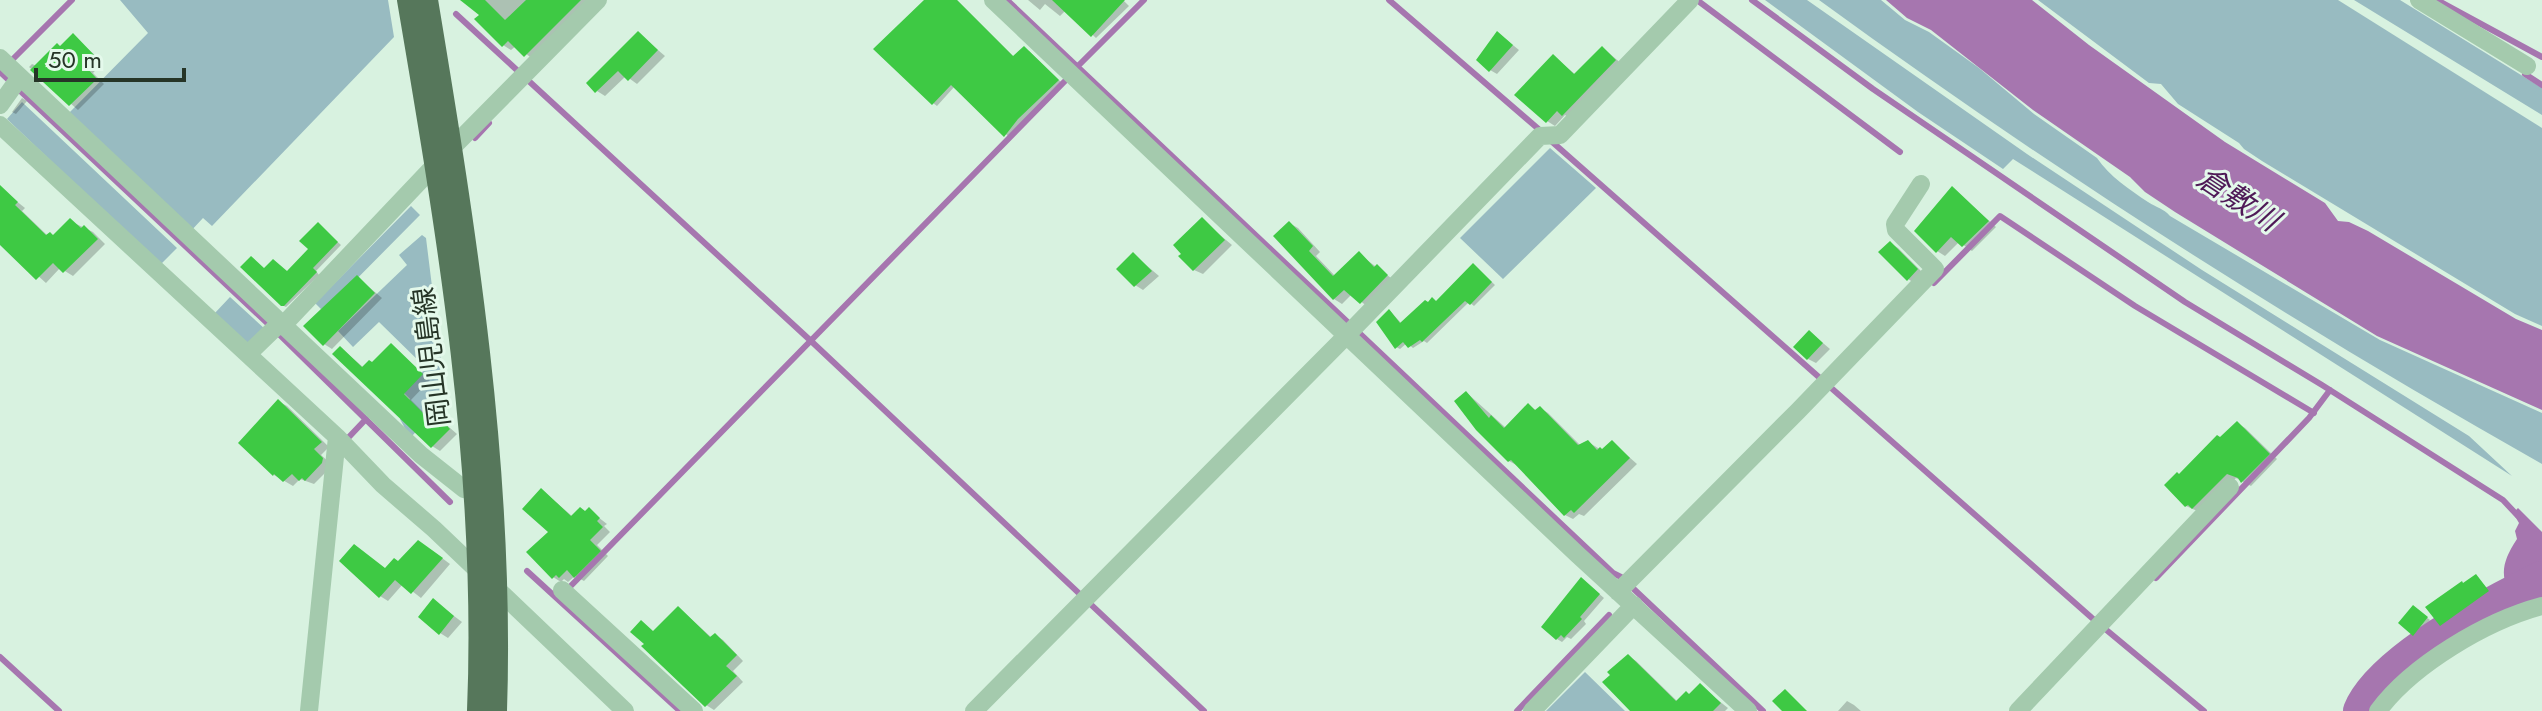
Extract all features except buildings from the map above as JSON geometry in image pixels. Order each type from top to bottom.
[{"type":"main road","name":"岡山児島線","points":[[408,0],[444,156],[482,384],[494,517],[496,711]]},
{"type":"main road","name":"岡山児島線","points":[[427,0],[476,491],[480,574],[478,711]]},
{"type":"street","points":[[248,354],[276,327],[288,320],[598,0]]},
{"type":"street","points":[[993,0],[1352,330],[1623,586],[1634,605],[1748,711]]},
{"type":"street","points":[[974,711],[1540,136],[1560,135],[1690,0]]},
{"type":"street","points":[[2419,0],[2527,66]]},
{"type":"street","points":[[9,78],[276,327],[421,455],[464,489],[476,491]]},
{"type":"street","points":[[0,125],[337,437],[383,485],[625,711]]},
{"type":"street","points":[[1623,586],[1935,269],[1896,230],[1895,224],[1921,184]]},
{"type":"street","points":[[309,711],[337,437]]},
{"type":"street","points":[[2018,711],[2230,487]]},
{"type":"street","points":[[565,592],[694,711]]},
{"type":"street","points":[[1532,711],[1634,605]]},
{"type":"street","points":[[2378,711],[2392,692],[2412,675],[2476,633],[2508,616],[2542,606]]},
{"type":"shaded area","points":[[120,0],[388,0],[394,37],[212,226],[203,218],[189,233],[68,114],[148,33]]},
{"type":"shaded area","points":[[1765,0],[1807,0],[2027,154],[2202,270],[2469,436],[2512,476],[2013,159],[2003,169],[1918,112]]},
{"type":"shaded area","points":[[1819,0],[1881,0],[1905,20],[1929,32],[1979,68],[2034,114],[2097,158],[2120,182],[2170,216],[2380,340],[2542,413],[2542,464],[2356,356],[2174,242],[1995,124]]},
{"type":"shaded area","points":[[2038,0],[2338,0],[2542,128],[2542,326],[2515,314],[2262,161],[2178,104],[2161,84],[2149,83]]},
{"type":"shaded area","points":[[2354,0],[2400,0],[2542,88],[2542,115]]},
{"type":"shaded area","points":[[22,102],[177,248],[160,265],[7,119]]},
{"type":"shaded area","points":[[1550,148],[1596,188],[1503,279],[1460,238]]},
{"type":"shaded area","points":[[411,206],[420,215],[324,312],[315,303]]},
{"type":"shaded area","points":[[422,235],[426,238],[449,424],[435,412],[410,438],[400,419],[406,413],[405,404],[410,399],[403,392],[426,368],[379,322],[353,347],[338,331],[407,265],[399,255]]},
{"type":"shaded area","points":[[230,297],[266,330],[249,348],[214,314]]},
{"type":"shaded area","points":[[1585,672],[1625,711],[1546,711]]},
{"type":"water","name":"倉敷川","points":[[1886,0],[2032,0],[2089,45],[2225,142],[2325,203],[2338,221],[2349,222],[2368,231],[2516,319],[2542,330],[2542,410],[2377,336],[2175,212],[2033,110],[1931,30],[1907,18]]},
{"type":"water","points":[[2518,508],[2542,532],[2542,601],[2520,607],[2508,590],[2504,574],[2507,558],[2517,539],[2515,531],[2519,523],[2513,513]]},
{"type":"waterway","points":[[8,64],[72,0]]},
{"type":"waterway","points":[[1007,0],[1763,711]]},
{"type":"waterway","points":[[1076,68],[1144,0]]},
{"type":"waterway","points":[[1389,0],[1542,132]]},
{"type":"waterway","points":[[1697,0],[1900,152]]},
{"type":"waterway","points":[[1752,0],[1873,89],[2185,302],[2503,500],[2518,516]]},
{"type":"waterway","points":[[2437,0],[2542,57]]},
{"type":"waterway","points":[[456,14],[811,341],[1204,711]]},
{"type":"waterway","points":[[0,72],[281,336],[450,502]]},
{"type":"waterway","points":[[2525,74],[2542,85]]},
{"type":"waterway","points":[[558,599],[1065,81]]},
{"type":"waterway","points":[[475,138],[489,123]]},
{"type":"waterway","points":[[1550,140],[2092,618],[2204,711]]},
{"type":"waterway","points":[[1934,283],[2000,216],[2135,306],[2314,413]]},
{"type":"waterway","points":[[2156,578],[2309,418],[2330,390]]},
{"type":"waterway","points":[[348,438],[366,419]]},
{"type":"waterway","points":[[527,571],[680,711]]},
{"type":"waterway","points":[[2361,711],[2373,692],[2414,654],[2468,618],[2542,579]]},
{"type":"waterway","points":[[1517,711],[1609,615]]},
{"type":"waterway","points":[[0,657],[59,711]]}]
